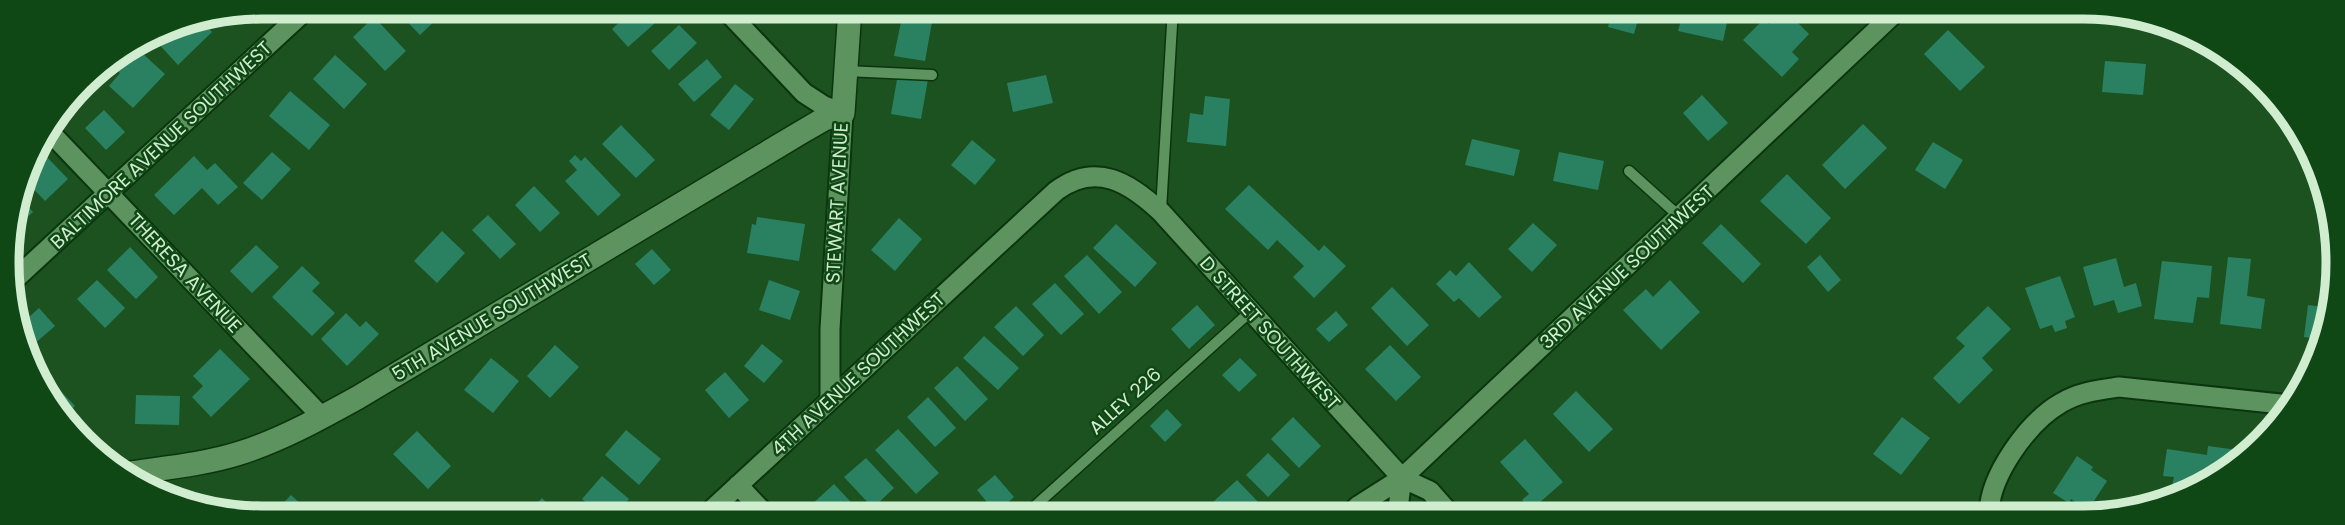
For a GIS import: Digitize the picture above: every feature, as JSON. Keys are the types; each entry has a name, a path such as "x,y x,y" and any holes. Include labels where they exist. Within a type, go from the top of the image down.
{"street":[{"name":"3RD AVENUE SOUTHWEST","path":"1358,506 1402,478 1888,19"},
{"name":"BALTIMORE AVENUE SOUTHWEST","path":"20,275 295,20"},
{"path":"735,20 804,93 824,106 843,113"},
{"name":"STEWART AVENUE","path":"830,399 830,329 849,20"},
{"name":"5TH AVENUE SOUTHWEST","path":"139,472 190,465 239,454 283,437 321,418 800,133 824,119 843,113"},
{"name":"THERESA AVENUE","path":"54,137 321,418"},
{"name":"D STREET SOUTHWEST","path":"1076,179 1087,177 1117,180 1141,193 1402,478 1430,491 1443,506"},
{"name":"4TH AVENUE SOUTHWEST","path":"716,506 1048,198 1066,183 1076,179"},
{"path":"1991,506 1997,480 2034,424 2061,403 2092,390 2119,387 2280,404"},
{"path":"1398,506 1402,478"},
{"path":"738,485 758,506"}],"lane":[{"path":"1161,212 1171,19"},
{"path":"845,71 932,75"},
{"path":"1629,171 1679,217"},
{"name":"ALLEY 226","path":"1035,506 1250,312"}],"building":[{"path":"1610,19 1638,19 1634,34 1608,27"},
{"path":"1681,19 1728,19 1723,41 1678,31"},
{"path":"1764,19 1769,24 1774,19 1794,19 1809,34 1792,52 1799,59 1782,77 1743,40"},
{"path":"371,20 377,20 406,51 385,71 353,37"},
{"path":"405,20 436,20 420,35"},
{"path":"622,20 659,20 628,47 612,29"},
{"path":"901,20 932,22 925,61 894,56"},
{"path":"679,25 697,43 669,70 651,51"},
{"path":"207,26 212,32 178,65 158,43"},
{"path":"1948,30 1985,67 1960,91 1924,54"},
{"path":"142,53 165,74 133,108 109,86 120,73 116,69 129,59 133,62"},
{"path":"335,55 367,84 344,109 313,79"},
{"path":"707,59 722,77 694,102 678,84"},
{"path":"2105,61 2146,64 2143,95 2102,92"},
{"path":"898,74 928,79 921,119 891,114"},
{"path":"1046,75 1053,103 1013,112 1007,83"},
{"path":"735,84 754,99 729,130 710,115"},
{"path":"290,91 330,125 309,150 269,116"},
{"path":"1702,95 1728,123 1708,141 1683,113"},
{"path":"1205,96 1230,99 1226,146 1187,142 1190,113 1203,115"},
{"path":"104,110 125,132 106,150 85,128"},
{"path":"1863,124 1887,148 1845,189 1822,165"},
{"path":"621,125 655,160 636,178 602,144"},
{"path":"1472,139 1520,150 1514,176 1465,165"},
{"path":"972,140 996,160 975,185 951,165"},
{"path":"1933,142 1963,160 1945,189 1915,170"},
{"path":"272,152 291,169 262,200 243,183"},
{"path":"1559,152 1604,161 1598,190 1553,181"},
{"path":"45,155 68,179 45,201 31,187"},
{"path":"575,155 581,161 585,157 621,195 598,216 565,181 577,170 569,161"},
{"path":"194,156 207,170 215,163 238,187 218,205 202,188 174,215 154,195"},
{"path":"1787,174 1831,218 1806,244 1760,201"},
{"path":"1249,185 1319,251 1324,245 1346,266 1314,298 1293,277 1304,266 1277,240 1268,250 1225,209"},
{"path":"534,186 560,213 540,232 515,205"},
{"path":"27,205 33,212 23,221"},
{"path":"488,215 516,244 500,259 472,230"},
{"path":"757,217 805,224 799,261 747,253 752,224 756,225"},
{"path":"899,218 922,239 895,271 871,250"},
{"path":"1533,223 1557,245 1532,272 1508,249"},
{"path":"1116,224 1157,263 1135,287 1093,248"},
{"path":"1721,224 1761,264 1743,283 1702,243"},
{"path":"442,231 465,253 437,283 414,261"},
{"path":"256,245 279,267 252,293 230,271"},
{"path":"130,247 158,277 136,299 107,270"},
{"path":"652,249 671,270 654,285 635,264"},
{"path":"1087,255 1122,292 1099,314 1064,276"},
{"path":"1820,255 1841,280 1828,292 1807,267"},
{"path":"2228,257 2251,259 2247,296 2265,299 2261,329 2220,324"},
{"path":"2116,258 2124,287 2136,283 2142,306 2118,313 2114,300 2094,306 2083,267"},
{"path":"2162,261 2212,266 2209,298 2197,297 2193,323 2154,319"},
{"path":"1469,262 1502,297 1479,318 1459,298 1454,302 1436,284 1450,270 1456,276"},
{"path":"302,266 320,283 312,291 335,313 312,336 272,297"},
{"path":"2060,276 2075,317 2065,321 2067,328 2055,332 2052,325 2040,329 2025,288"},
{"path":"97,280 125,308 105,328 77,299"},
{"path":"769,280 800,291 790,320 759,310"},
{"path":"1670,280 1700,312 1661,350 1623,310 1646,289 1653,297"},
{"path":"1055,283 1084,314 1061,335 1032,304"},
{"path":"1392,287 1429,325 1407,346 1371,308"},
{"path":"1197,305 1215,325 1189,349 1171,329"},
{"path":"2308,305 2321,307 2314,338 2304,337"},
{"path":"1016,306 1044,335 1023,356 994,327"},
{"path":"1988,306 2011,329 1982,358 1993,370 1959,404 1933,378 1965,346 1956,338"},
{"path":"39,308 55,326 33,345 26,319"},
{"path":"1336,311 1348,325 1329,342 1316,329"},
{"path":"346,313 360,327 366,321 379,334 347,366 321,339"},
{"path":"984,336 1019,368 998,390 963,358"},
{"path":"762,344 783,361 764,383 744,366"},
{"path":"555,345 579,367 550,398 527,376"},
{"path":"1390,345 1421,377 1396,401 1365,369"},
{"path":"220,349 250,379 211,417 192,397 203,386 193,376"},
{"path":"491,358 519,381 493,413 464,390"},
{"path":"1240,358 1257,375 1239,392 1222,375"},
{"path":"957,366 988,399 965,421 934,388"},
{"path":"725,372 749,400 729,418 705,390"},
{"path":"54,386 75,406 70,411"},
{"path":"1576,391 1613,429 1589,452 1553,414"},
{"path":"136,395 180,396 179,425 135,424"},
{"path":"928,397 956,428 935,447 907,417"},
{"path":"1167,409 1182,425 1165,442 1150,426"},
{"path":"1293,417 1321,446 1299,468 1271,439"},
{"path":"1902,417 1930,438 1901,475 1873,454"},
{"path":"898,429 939,473 916,494 875,450"},
{"path":"626,430 661,459 639,485 605,455"},
{"path":"417,431 451,466 428,489 393,454"},
{"path":"1525,439 1563,482 1536,506 1527,506 1522,500 1529,494 1500,462"},
{"path":"2208,446 2237,450 2218,465 2177,487 2172,486 2174,477 2163,476 2167,449 2207,455"},
{"path":"1268,453 1290,475 1268,497 1246,475"},
{"path":"2077,456 2107,481 2091,505 2082,506 2071,499 2069,503 2053,493"},
{"path":"866,458 894,488 875,506 871,506 844,477"},
{"path":"995,475 1014,497 1004,506 990,506 977,490"},
{"path":"602,476 629,499 623,506 590,506 582,499"},
{"path":"1237,480 1260,504 1217,506 1213,502"},
{"path":"834,484 854,506 810,506"},
{"path":"291,495 303,506 281,506"},
{"path":"542,498 550,506 534,506"}]}
